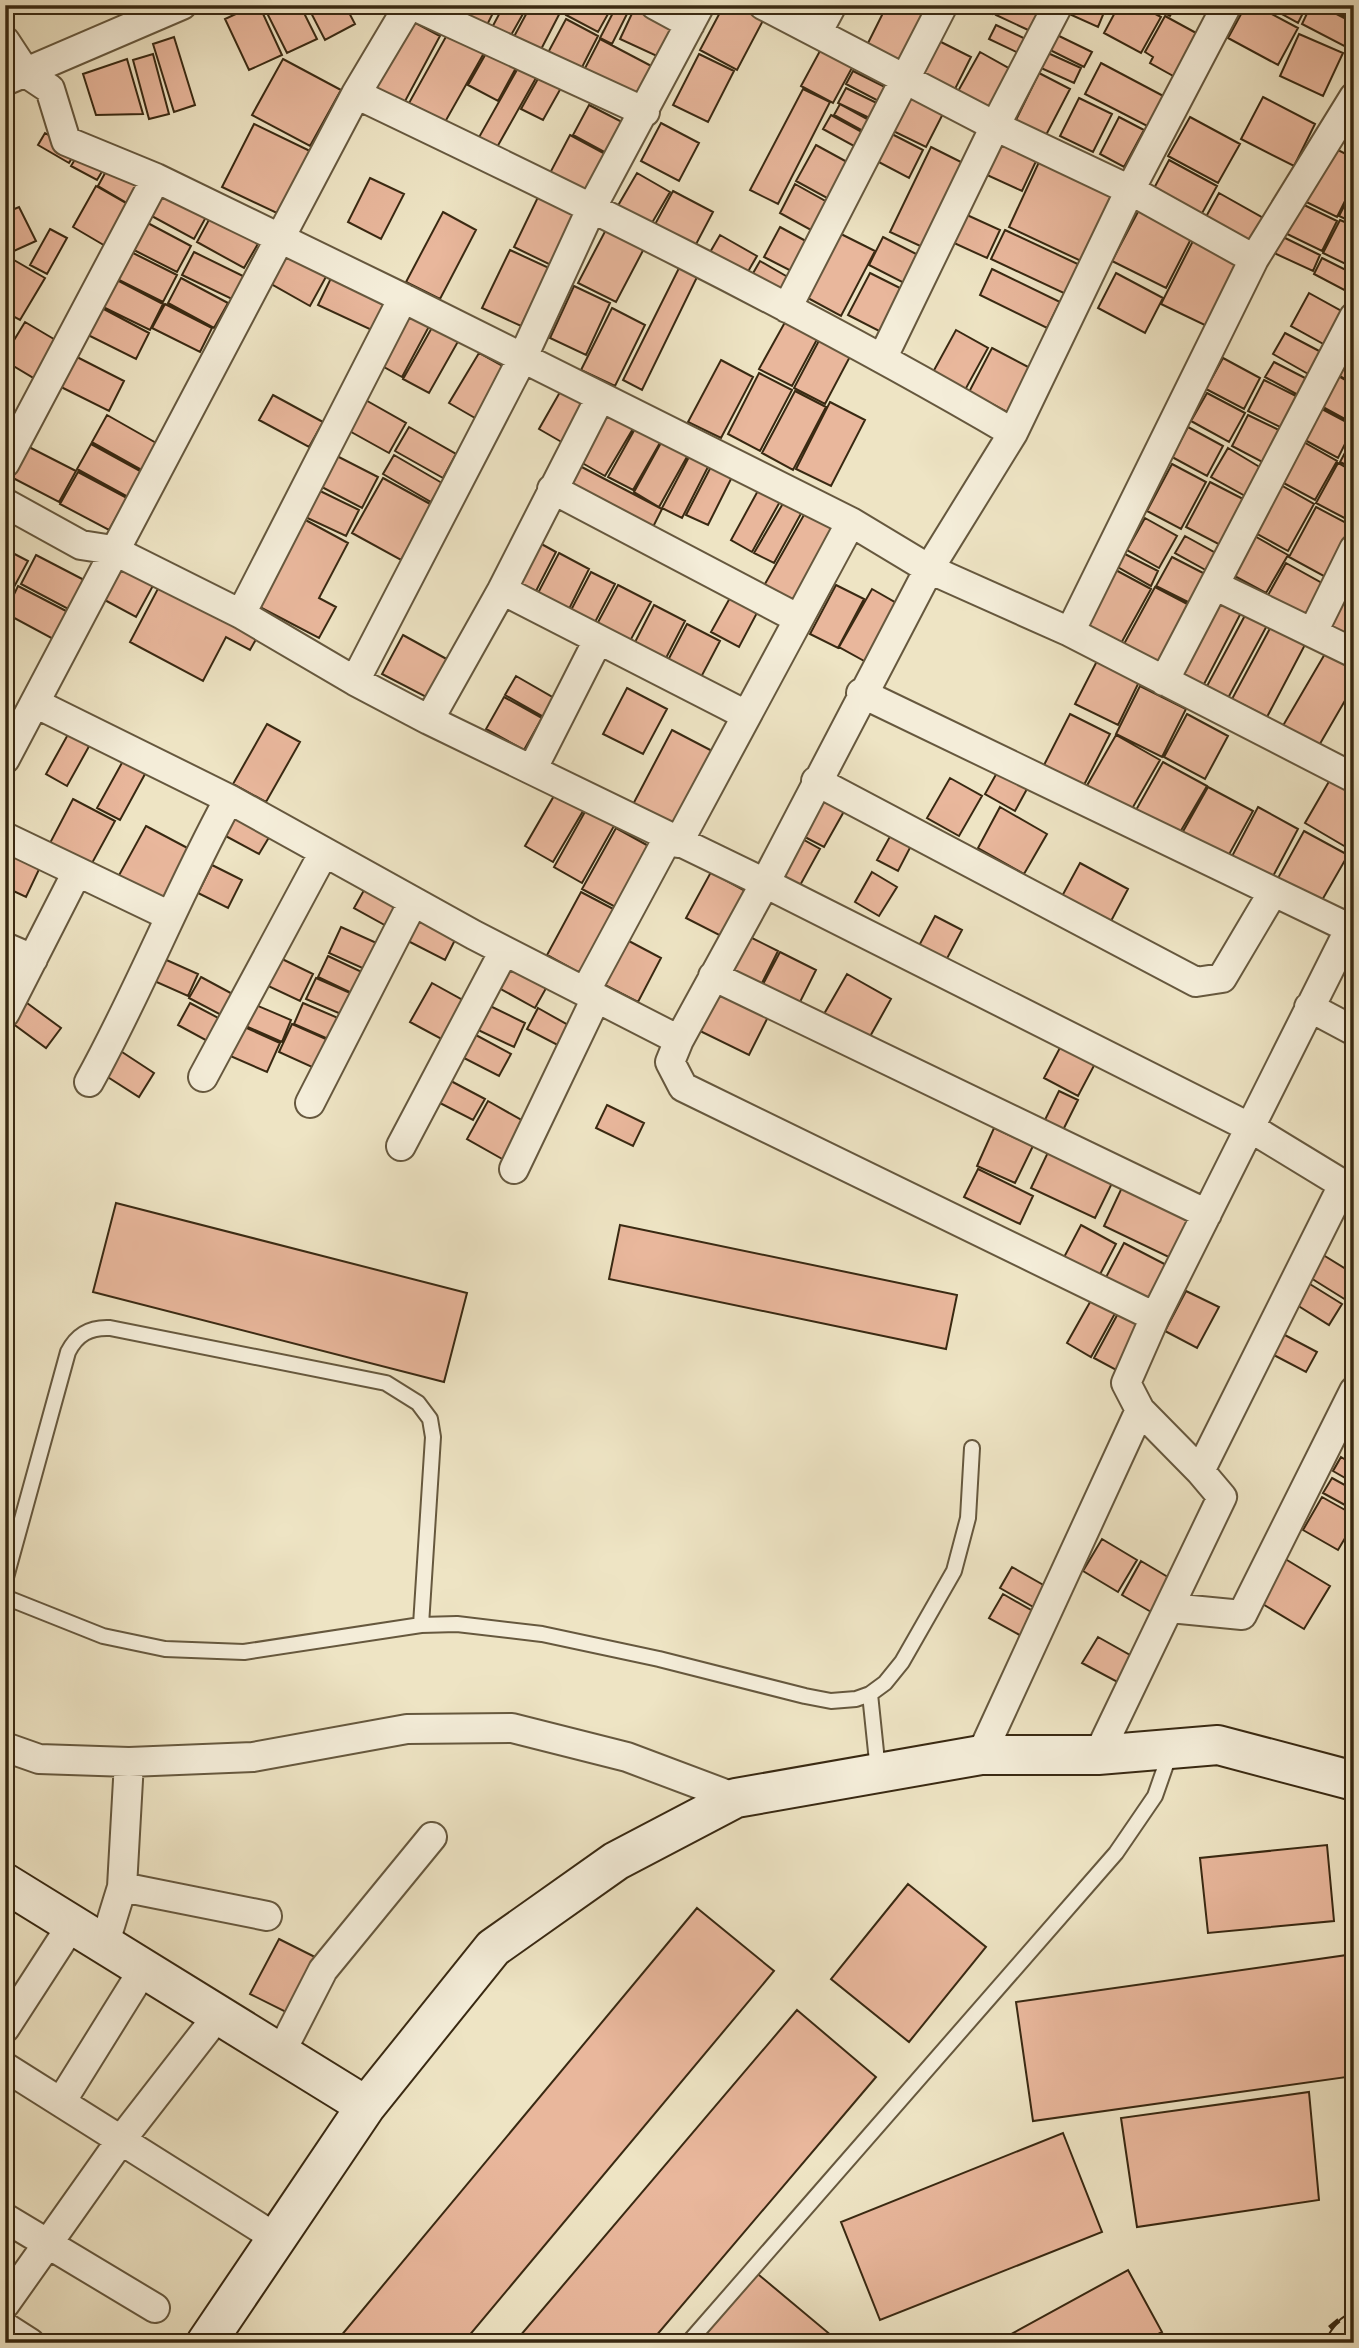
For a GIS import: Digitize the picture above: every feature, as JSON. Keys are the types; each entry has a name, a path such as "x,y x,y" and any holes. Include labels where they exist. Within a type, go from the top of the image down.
{"main road":[{"path":"1347,2343 1354,2334"}],"street":[{"path":"16,77 182,5"},
{"path":"5,759 356,94 411,5 645,112"},
{"path":"355,681 522,359 592,207 695,15 655,5"},
{"path":"763,5 905,77 995,127 1129,190 1254,259"},
{"path":"817,33 832,5"},
{"path":"787,308 943,5"},
{"path":"883,357 995,127 1058,5"},
{"path":"1155,1317 683,1087 670,1062 679,1040 765,883 861,693 929,569 1013,433 1129,190 1227,5"},
{"path":"5,41 16,77"},
{"path":"16,77 50,89 66,141 156,178 280,237 851,522 929,569 1070,632 1354,778"},
{"path":"356,94 592,207 883,357 1013,433"},
{"path":"1070,632 1254,259 1354,97"},
{"path":"5,463 156,178"},
{"path":"241,614 403,298"},
{"path":"1164,681 1354,317"},
{"path":"429,720 502,590 600,398"},
{"path":"552,489 797,618"},
{"path":"5,503 81,545 113,550 241,614 355,681 429,720 533,768 673,840 765,883 1250,1127 1348,1188 1200,1471"},
{"path":"514,1169 591,995 673,840 746,715 851,522"},
{"path":"1312,632 1354,549"},
{"path":"1214,585 1354,653"},
{"path":"502,590 746,715"},
{"path":"533,768 598,640"},
{"path":"861,693 1273,892 1352,924 1155,1317 1126,1383 1140,1410 1222,1497 1098,1755"},
{"path":"35,703 229,799 504,951 679,1040"},
{"path":"817,781 1196,982 1222,978 1273,892"},
{"path":"89,1082 131,1005 192,866 229,799"},
{"path":"5,836 170,916"},
{"path":"203,1077 324,852"},
{"path":"5,1013 77,872"},
{"path":"310,1103 413,902"},
{"path":"5,947 33,959"},
{"path":"401,1146 504,951"},
{"path":"713,976 1208,1214"},
{"path":"1310,1007 1354,1031"},
{"path":"1170,1608 1242,1615 1354,1391"},
{"path":"981,1755 1140,1410"},
{"path":"5,1747 39,1759 129,1762 253,1757 407,1729 512,1728 627,1757 736,1798"},
{"path":"206,2343 366,2106 493,1948 616,1861 736,1798 981,1755 1098,1755 1218,1745 1354,1782"},
{"path":"5,2028 89,1933 122,1886 129,1762"},
{"path":"281,2052 323,1970 432,1837"},
{"path":"5,1883 145,1967 366,2106"},
{"path":"122,1886 267,1916"},
{"path":"61,2102 145,1967"},
{"path":"5,2304 121,2140 219,2014"},
{"path":"5,2067 276,2238"},
{"path":"5,2218 155,2308"},
{"path":"5,2327 30,2343"}],"lane":[{"path":"5,1581 68,1352 74,1340 85,1332 97,1327 110,1328 386,1383 418,1403 429,1419 434,1457 421,1625"},
{"path":"5,1597 103,1636 136,1644 200,1651 280,1648 421,1625 457,1624 542,1634 831,1701 870,1694 902,1662 954,1571 968,1518 972,1448"},
{"path":"870,1694 878,1773"},
{"path":"688,2343 1115,1853 1155,1796 1171,1749"}],"building":[{"path":"259,5 282,55 249,70 225,19"},
{"path":"274,5 300,5 317,39 287,53 265,9"},
{"path":"307,5 345,5 355,24 325,40"},
{"path":"461,5 497,5 484,31 455,16"},
{"path":"504,5 528,5 506,44 488,35"},
{"path":"531,5 564,5 536,59 510,44"},
{"path":"571,5 613,5 598,32 566,15"},
{"path":"617,5 630,8 612,44 600,38"},
{"path":"636,5 676,21 659,57 620,39"},
{"path":"724,5 762,5 769,9 737,70 700,50"},
{"path":"783,5 822,5 814,22"},
{"path":"887,5 904,5 926,17 902,63 867,45"},
{"path":"974,5 996,5 992,14"},
{"path":"1001,5 1048,5 1039,35 996,15"},
{"path":"1071,5 1094,5 1105,10 1098,27 1067,13"},
{"path":"1119,5 1139,5 1161,17 1141,53 1104,33"},
{"path":"1150,5 1176,5 1170,16"},
{"path":"1246,5 1255,5 1298,28 1278,65 1228,38"},
{"path":"1265,5 1307,5 1298,23"},
{"path":"1311,5 1319,5 1354,23 1354,42 1350,49 1302,24"},
{"path":"1324,5 1354,5 1354,21"},
{"path":"1165,16 1198,34 1175,77 1150,63 1153,57 1145,52"},
{"path":"566,19 598,36 576,79 543,62"},
{"path":"410,20 440,36 403,105 373,89"},
{"path":"996,25 1034,43 1027,57 989,39"},
{"path":"448,33 484,53 445,122 409,103"},
{"path":"1299,34 1343,53 1323,96 1280,76"},
{"path":"1057,35 1092,52 1084,67 1050,50"},
{"path":"174,37 195,105 174,112 153,44"},
{"path":"600,39 657,69 637,106 581,76"},
{"path":"935,39 971,57 955,89 919,72"},
{"path":"821,49 853,66 833,103 801,86"},
{"path":"488,50 517,66 498,101 468,85"},
{"path":"980,52 1012,70 989,111 957,93"},
{"path":"1048,53 1081,68 1074,83 1041,68"},
{"path":"153,54 169,114 149,119 133,60"},
{"path":"699,54 734,71 708,122 673,105"},
{"path":"127,59 143,114 96,115 83,74"},
{"path":"283,59 341,90 310,146 252,115"},
{"path":"1101,63 1169,99 1153,129 1085,94"},
{"path":"518,68 536,78 496,149 478,139"},
{"path":"853,71 895,92 888,106 846,84"},
{"path":"1039,73 1070,89 1045,137 1015,122"},
{"path":"539,77 561,88 543,120 521,109"},
{"path":"911,84 949,102 926,147 889,129"},
{"path":"846,88 887,108 880,123 838,103"},
{"path":"803,89 830,102 778,204 750,190"},
{"path":"1263,97 1315,124 1294,166 1241,139"},
{"path":"1079,98 1112,114 1093,152 1060,136"},
{"path":"840,104 878,125 872,136 834,115"},
{"path":"589,105 624,123 608,154 573,135"},
{"path":"831,115 871,137 863,151 823,129"},
{"path":"1119,117 1144,130 1124,167 1100,154"},
{"path":"1190,117 1240,144 1218,183 1168,156"},
{"path":"661,123 699,143 679,181 641,161"},
{"path":"254,124 310,151 279,214 222,187"},
{"path":"888,132 923,150 909,178 873,159"},
{"path":"45,133 76,151 69,163 38,145"},
{"path":"570,135 609,156 588,194 550,173"},
{"path":"1003,141 1038,157 1022,191 987,175"},
{"path":"1326,144 1354,158 1354,183 1337,217 1298,198"},
{"path":"816,145 858,168 838,204 796,181"},
{"path":"931,147 971,167 931,251 890,232"},
{"path":"80,151 106,165 97,180 71,166"},
{"path":"1169,160 1217,186 1200,217 1152,192"},
{"path":"1039,162 1112,196 1081,261 1009,227"},
{"path":"110,164 145,184 132,206 98,186"},
{"path":"637,173 670,192 649,228 616,209"},
{"path":"370,178 404,194 381,239 348,222"},
{"path":"165,183 211,208 194,239 148,214"},
{"path":"795,184 836,207 820,235 780,213"},
{"path":"96,186 131,206 107,247 73,227"},
{"path":"1354,187 1354,223 1339,216"},
{"path":"673,191 713,212 693,250 653,228"},
{"path":"1219,193 1265,219 1249,249 1202,224"},
{"path":"539,195 578,214 553,266 514,247"},
{"path":"1298,202 1337,221 1322,251 1283,232"},
{"path":"19,207 36,241 5,255 5,213"},
{"path":"1140,208 1193,235 1166,288 1112,261"},
{"path":"443,212 476,230 440,299 406,282"},
{"path":"967,215 1000,230 987,258 954,243"},
{"path":"211,216 259,242 244,268 197,242"},
{"path":"1340,220 1354,226 1354,268 1323,253"},
{"path":"144,221 191,246 177,272 130,248"},
{"path":"610,222 648,241 616,302 578,283"},
{"path":"780,227 815,246 799,275 764,257"},
{"path":"50,229 67,238 47,274 30,265"},
{"path":"1005,230 1082,266 1068,295 991,259"},
{"path":"839,233 875,251 841,316 806,297"},
{"path":"720,235 757,256 746,275 709,254"},
{"path":"1196,235 1248,261 1213,329 1161,304"},
{"path":"1281,236 1320,255 1313,271 1274,253"},
{"path":"883,237 920,256 906,284 869,265"},
{"path":"510,250 549,268 521,326 482,308"},
{"path":"129,251 177,275 163,302 115,278"},
{"path":"194,252 245,277 234,300 182,275"},
{"path":"282,252 327,275 310,306 266,281"},
{"path":"7,256 45,278 20,320 5,312"},
{"path":"1322,258 1354,274 1350,293 1314,274"},
{"path":"760,261 793,280 784,294 752,275"},
{"path":"682,262 700,271 642,390 623,380"},
{"path":"992,269 1060,302 1047,328 980,295"},
{"path":"870,273 906,291 883,333 848,315"},
{"path":"1116,273 1163,298 1145,333 1098,308"},
{"path":"333,274 391,302 376,332 318,305"},
{"path":"181,278 228,303 214,328 168,303"},
{"path":"115,279 163,304 150,330 101,306"},
{"path":"574,286 610,303 586,355 550,338"},
{"path":"1309,293 1345,313 1327,346 1291,326"},
{"path":"165,304 212,328 200,352 152,328"},
{"path":"406,305 433,319 402,377 375,362"},
{"path":"100,307 149,333 136,359 86,334"},
{"path":"612,308 645,325 615,386 581,370"},
{"path":"789,315 821,332 792,386 759,369"},
{"path":"25,322 64,345 42,383 5,361 5,355"},
{"path":"434,324 460,338 429,393 403,379"},
{"path":"956,330 988,348 965,390 933,372"},
{"path":"823,333 854,349 825,404 794,388"},
{"path":"1285,333 1323,353 1310,375 1273,354"},
{"path":"1354,336 1354,384 1333,372"},
{"path":"992,348 1032,369 1009,413 969,392"},
{"path":"479,353 506,368 475,418 449,403"},
{"path":"75,356 124,381 109,411 59,386"},
{"path":"1223,358 1260,378 1244,409 1206,389"},
{"path":"721,360 753,377 721,438 688,422"},
{"path":"1274,362 1309,380 1300,396 1265,377"},
{"path":"759,373 792,390 760,451 728,434"},
{"path":"1338,376 1354,385 1354,424 1321,406"},
{"path":"1264,380 1300,398 1284,429 1248,411"},
{"path":"564,385 590,399 565,444 539,429"},
{"path":"795,391 826,407 793,470 762,453"},
{"path":"1207,393 1245,413 1229,442 1191,421"},
{"path":"273,395 323,422 309,447 259,420"},
{"path":"362,398 406,423 389,453 344,428"},
{"path":"830,402 865,420 831,486 796,469"},
{"path":"1320,408 1354,426 1338,458 1303,439"},
{"path":"606,411 634,427 605,476 577,460"},
{"path":"107,415 158,444 142,470 92,442"},
{"path":"1248,415 1283,432 1266,464 1232,446"},
{"path":"409,427 456,454 443,478 395,451"},
{"path":"636,427 661,441 633,490 608,477"},
{"path":"1188,427 1223,446 1207,476 1172,457"},
{"path":"1354,436 1354,469 1340,462"},
{"path":"1300,440 1337,461 1315,500 1278,480"},
{"path":"662,441 688,455 659,507 634,492"},
{"path":"91,444 142,472 128,497 77,469"},
{"path":"27,446 76,471 59,502 11,477"},
{"path":"1228,448 1263,469 1247,497 1211,477"},
{"path":"331,453 378,477 362,508 316,484"},
{"path":"394,455 442,483 431,502 383,474"},
{"path":"690,455 709,465 682,518 662,508"},
{"path":"715,459 736,469 708,525 686,515"},
{"path":"1338,463 1354,472 1354,523 1316,503"},
{"path":"576,464 662,509 649,535 562,489"},
{"path":"1172,464 1206,482 1181,529 1147,511"},
{"path":"78,472 127,498 109,530 60,504"},
{"path":"383,478 432,505 401,560 352,533"},
{"path":"1210,482 1249,502 1226,548 1186,527"},
{"path":"1279,484 1314,504 1288,551 1252,531"},
{"path":"760,487 782,498 752,552 731,540"},
{"path":"314,488 359,510 346,536 301,515"},
{"path":"785,500 803,510 774,563 754,553"},
{"path":"809,506 838,521 791,607 761,591"},
{"path":"1316,507 1354,527 1354,538 1331,580 1289,557"},
{"path":"300,517 348,543 319,598 336,607 319,638 254,604"},
{"path":"1145,518 1177,536 1159,568 1127,550"},
{"path":"1251,534 1288,555 1266,593 1229,573"},
{"path":"1185,536 1221,556 1211,573 1175,553"},
{"path":"536,541 556,552 536,591 515,581"},
{"path":"5,549 28,561 14,587 5,583"},
{"path":"559,553 589,569 569,609 538,593"},
{"path":"1123,553 1158,571 1151,586 1116,566"},
{"path":"36,555 88,582 72,611 21,584"},
{"path":"1172,557 1209,576 1194,605 1156,586"},
{"path":"120,563 155,582 136,617 101,598"},
{"path":"1286,563 1329,587 1310,621 1267,597"},
{"path":"1354,566 1354,600 1339,591"},
{"path":"1112,568 1151,589 1119,647 1080,627"},
{"path":"591,572 615,584 594,624 570,612"},
{"path":"162,581 259,634 250,650 226,637 203,681 130,642"},
{"path":"5,584 13,588 5,603"},
{"path":"618,585 651,602 629,643 596,626"},
{"path":"836,585 864,599 838,648 810,634"},
{"path":"18,586 70,613 55,640 5,613"},
{"path":"1155,587 1193,607 1162,665 1124,644"},
{"path":"872,589 898,604 866,662 839,647"},
{"path":"1335,594 1354,605 1354,642 1319,623"},
{"path":"731,596 758,611 739,647 711,632"},
{"path":"1218,596 1243,609 1202,688 1177,675"},
{"path":"654,605 685,621 664,662 633,646"},
{"path":"1249,608 1270,620 1228,698 1207,686"},
{"path":"1274,621 1308,639 1267,717 1232,699"},
{"path":"687,624 720,641 699,681 666,664"},
{"path":"403,635 452,662 432,700 382,674"},
{"path":"1326,652 1354,667 1354,685 1317,749 1281,729"},
{"path":"1098,659 1140,680 1118,725 1075,704"},
{"path":"516,676 554,698 544,717 505,695"},
{"path":"1140,686 1186,709 1162,757 1116,734"},
{"path":"627,688 667,709 643,754 603,734"},
{"path":"504,697 542,718 524,750 486,729"},
{"path":"1070,714 1110,734 1083,787 1043,767"},
{"path":"1187,714 1228,736 1205,779 1164,757"},
{"path":"267,724 300,742 266,802 233,784"},
{"path":"71,729 92,741 67,786 46,774"},
{"path":"672,730 718,754 676,834 630,810"},
{"path":"1116,735 1160,760 1129,814 1085,789"},
{"path":"123,761 145,774 120,820 97,808"},
{"path":"1003,762 1033,778 1015,811 985,794"},
{"path":"1163,762 1207,786 1179,834 1136,810"},
{"path":"950,778 982,796 959,836 927,818"},
{"path":"1331,778 1354,791 1354,845 1351,850 1305,823"},
{"path":"1208,787 1253,811 1226,860 1181,835"},
{"path":"558,789 586,806 553,862 525,846"},
{"path":"823,792 847,806 824,847 799,834"},
{"path":"73,799 115,821 91,865 50,843"},
{"path":"1000,807 1047,834 1024,874 978,848"},
{"path":"1258,807 1298,829 1270,882 1230,860"},
{"path":"237,808 274,829 259,854 222,834"},
{"path":"586,810 614,826 582,883 554,867"},
{"path":"146,826 195,852 167,903 118,877"},
{"path":"616,828 654,849 621,910 582,889"},
{"path":"893,831 913,842 898,871 877,860"},
{"path":"1304,831 1348,855 1321,902 1278,878"},
{"path":"797,836 820,849 798,889 775,876"},
{"path":"12,846 43,861 26,897 5,887 5,860"},
{"path":"1080,863 1128,889 1110,923 1061,898"},
{"path":"212,865 242,880 228,908 198,893"},
{"path":"711,872 749,893 725,938 686,918"},
{"path":"872,872 897,887 879,916 855,902"},
{"path":"368,883 404,903 390,928 354,908"},
{"path":"581,892 619,912 585,976 547,955"},
{"path":"935,916 962,930 942,968 915,953"},
{"path":"420,917 457,936 445,960 408,941"},
{"path":"341,927 381,945 369,971 329,953"},
{"path":"746,935 778,951 760,987 728,971"},
{"path":"627,940 661,958 638,1002 603,984"},
{"path":"780,952 816,970 798,1006 761,988"},
{"path":"5,956 21,963 5,999"},
{"path":"328,956 366,974 356,995 318,977"},
{"path":"278,957 313,974 300,1001 264,984"},
{"path":"162,958 198,974 188,996 152,980"},
{"path":"513,963 549,983 535,1008 499,988"},
{"path":"847,974 891,999 868,1040 824,1014"},
{"path":"201,977 240,998 229,1019 189,998"},
{"path":"316,978 357,996 348,1017 306,999"},
{"path":"432,983 468,1003 447,1042 410,1022"},
{"path":"717,992 768,1017 749,1055 698,1030"},
{"path":"27,1003 61,1028 46,1048 12,1023"},
{"path":"190,1003 224,1021 211,1043 178,1025"},
{"path":"251,1003 291,1020 282,1042 241,1024"},
{"path":"303,1003 345,1021 335,1042 294,1024"},
{"path":"488,1005 525,1023 514,1047 476,1029"},
{"path":"538,1008 577,1030 567,1050 527,1029"},
{"path":"292,1024 335,1043 323,1072 279,1052"},
{"path":"240,1025 280,1043 267,1072 228,1055"},
{"path":"474,1034 511,1054 499,1076 462,1057"},
{"path":"1063,1042 1097,1060 1078,1096 1044,1078"},
{"path":"119,1050 154,1073 139,1097 103,1074"},
{"path":"449,1080 485,1099 473,1120 438,1102"},
{"path":"1059,1091 1078,1100 1058,1140 1040,1130"},
{"path":"488,1101 525,1122 504,1160 467,1139"},
{"path":"607,1105 644,1123 633,1146 596,1128"},
{"path":"994,1128 1033,1146 1015,1183 977,1166"},
{"path":"1051,1146 1115,1177 1095,1218 1031,1188"},
{"path":"978,1169 1033,1196 1020,1224 964,1197"},
{"path":"1125,1181 1198,1216 1177,1261 1104,1226"},
{"path":"116,1203 467,1293 444,1382 93,1292"},
{"path":"620,1225 957,1295 946,1349 609,1279"},
{"path":"1081,1225 1116,1244 1097,1280 1062,1261"},
{"path":"1124,1243 1176,1270 1156,1310 1103,1283"},
{"path":"1320,1253 1354,1274 1354,1288 1346,1300 1306,1275"},
{"path":"1305,1281 1342,1304 1329,1325 1292,1302"},
{"path":"1186,1291 1219,1307 1197,1348 1165,1331"},
{"path":"1094,1295 1118,1308 1091,1357 1067,1343"},
{"path":"1121,1308 1145,1322 1118,1371 1094,1358"},
{"path":"1281,1333 1317,1352 1306,1372 1270,1353"},
{"path":"1341,1457 1354,1465 1354,1483 1333,1471"},
{"path":"1332,1478 1354,1490 1354,1510 1323,1493"},
{"path":"1322,1497 1354,1515 1354,1523 1338,1550 1303,1530"},
{"path":"1102,1539 1137,1560 1118,1592 1083,1571"},
{"path":"1282,1557 1330,1586 1304,1629 1256,1600"},
{"path":"1141,1561 1178,1583 1158,1616 1122,1595"},
{"path":"1012,1567 1054,1591 1042,1612 1000,1588"},
{"path":"1003,1594 1038,1614 1025,1638 989,1618"},
{"path":"1098,1637 1137,1659 1123,1685 1082,1663"},
{"path":"1327,1845 1334,1921 1208,1933 1200,1858"},
{"path":"908,1884 986,1947 909,2042 831,1979"},
{"path":"697,1908 774,1971 463,2343 335,2343"},
{"path":"279,1939 321,1960 292,2015 250,1994"},
{"path":"1354,1954 1354,2076 1033,2121 1016,2002"},
{"path":"797,2010 876,2077 650,2343 514,2343"},
{"path":"1309,2092 1319,2200 1137,2227 1121,2118"},
{"path":"1063,2133 1102,2232 880,2320 841,2222"},
{"path":"753,2270 832,2336 826,2343 691,2343"},
{"path":"1128,2270 1162,2332 1142,2343 995,2343"}],"railway":[{"path":"1311,2343 1354,2308"}]}
